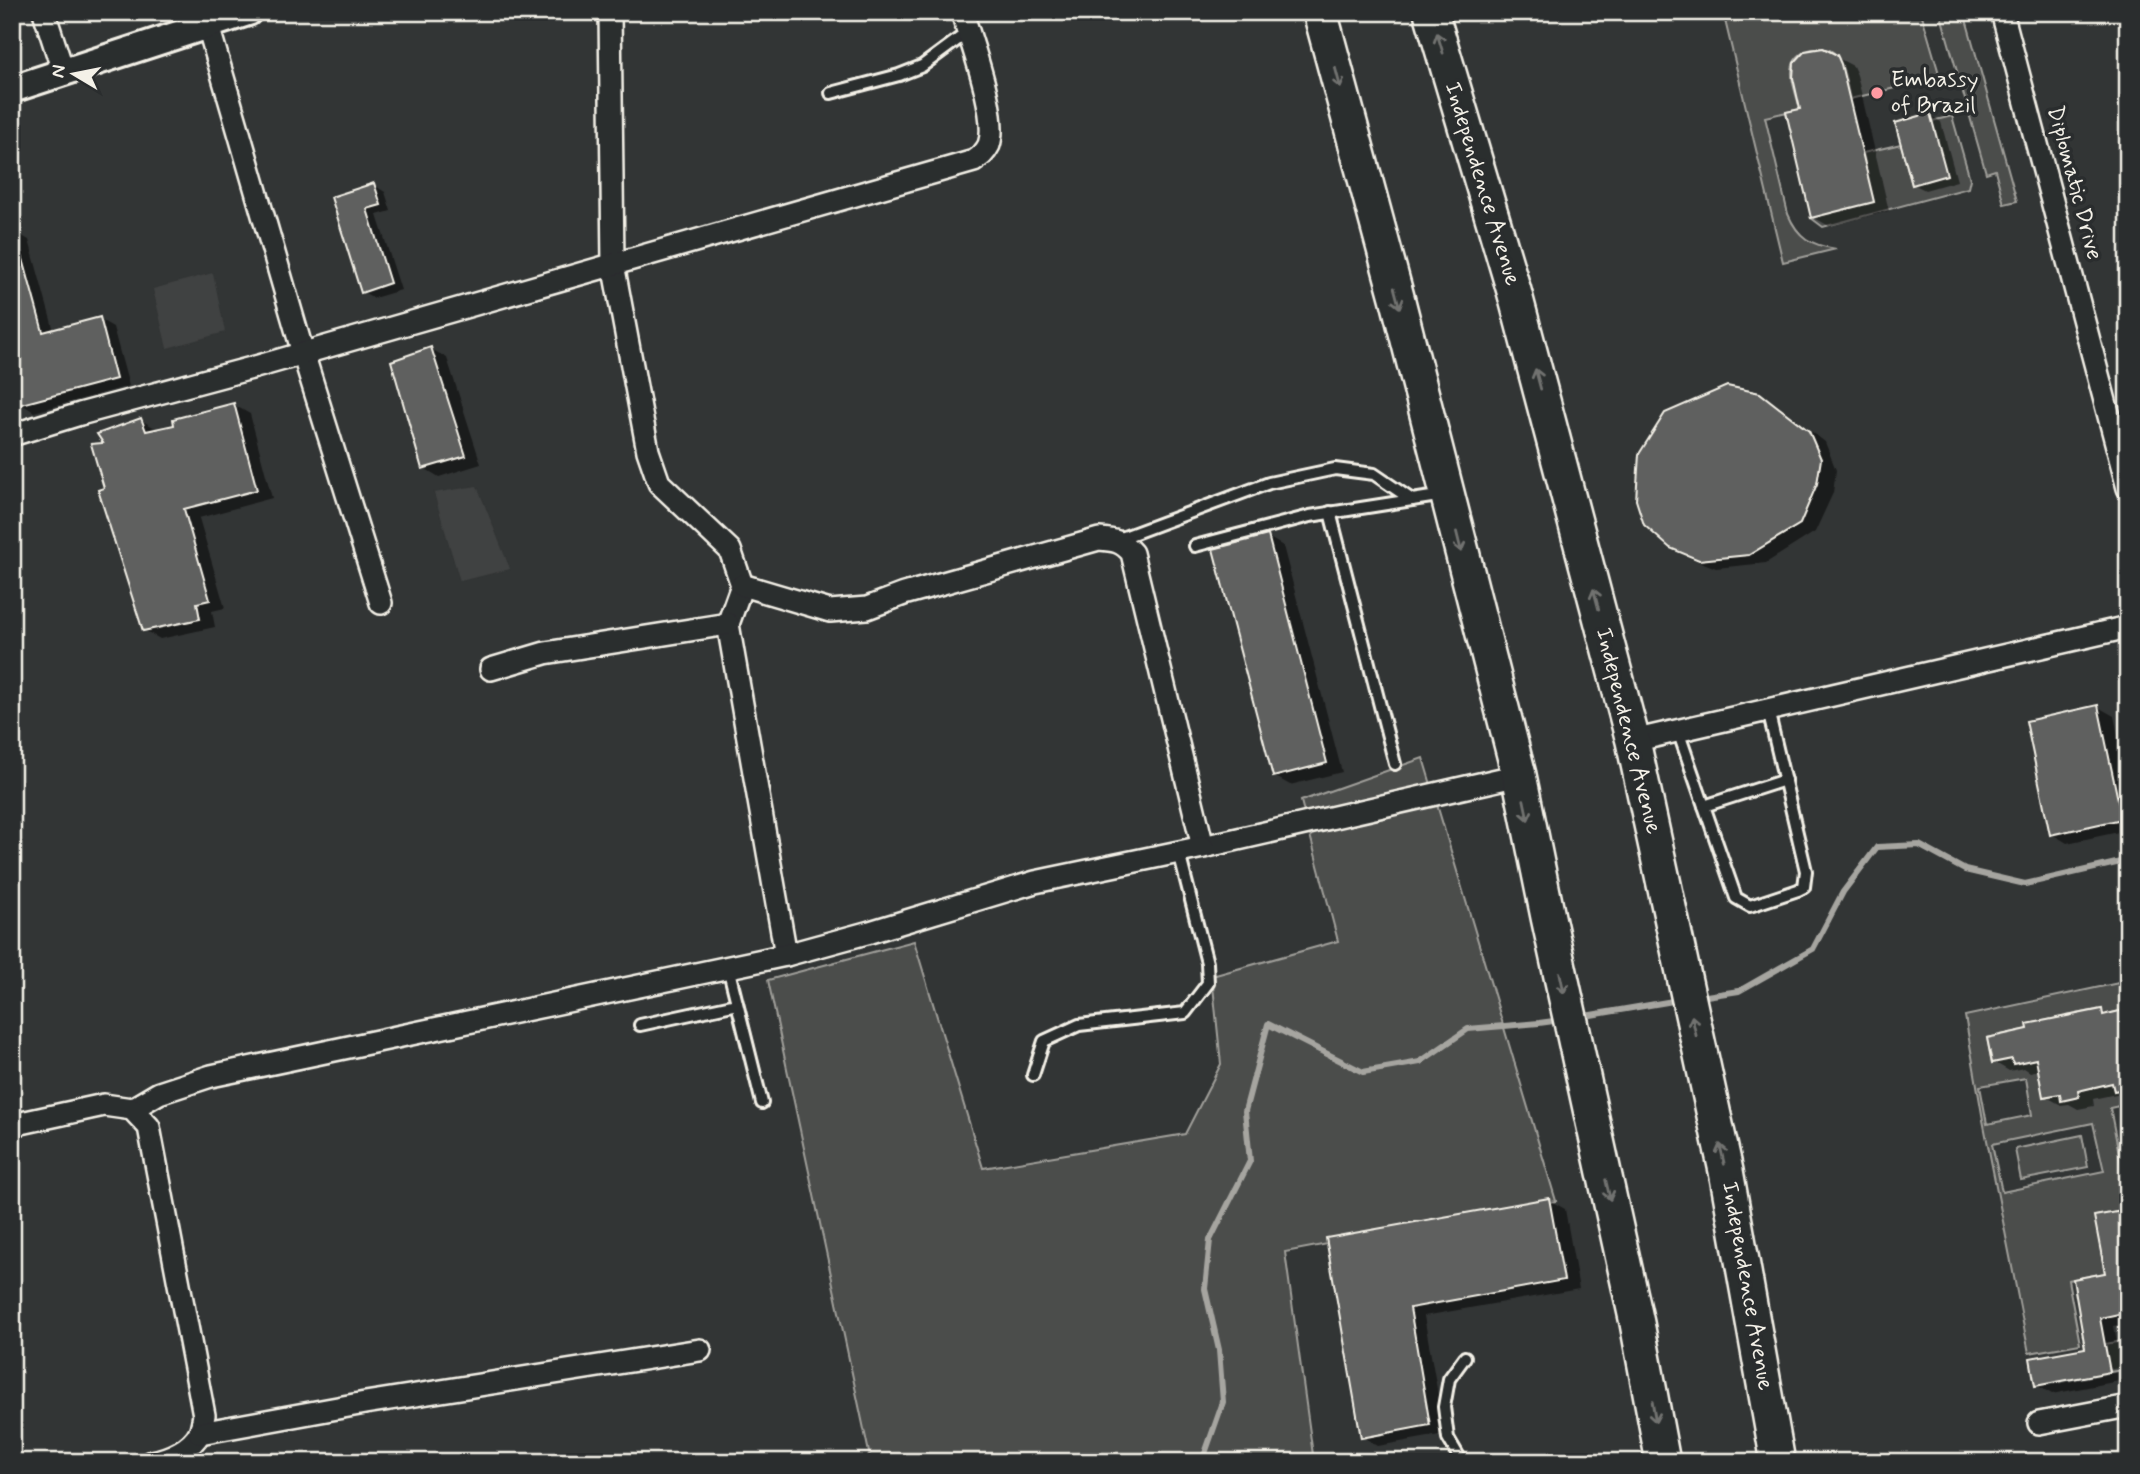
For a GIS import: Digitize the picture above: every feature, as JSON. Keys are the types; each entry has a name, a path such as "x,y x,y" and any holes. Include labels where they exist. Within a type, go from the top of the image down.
{"main road":[{"path":"1320,12 1397,297 1519,775 1637,1323 1663,1462"},
{"name":"Independence Avenue","path":"1430,12 1514,291 1633,741 1726,1171 1778,1462"}],"street":[{"path":"44,12 64,71"},
{"path":"12,89 206,18 248,12"},
{"path":"610,12 614,264 649,451 659,484 730,550 742,585 728,624 786,955"},
{"name":"Diplomatic Drive","path":"2002,12 2128,488"},
{"path":"206,18 303,353 381,603"},
{"path":"13,432 303,353 974,160 984,154 990,143 991,133 987,96 965,22"},
{"path":"742,585 830,611 867,608 904,594 1099,539 1114,540 1125,545 1132,553 1203,847"},
{"path":"491,669 545,653 728,624"},
{"path":"1633,741 2128,627"},
{"path":"12,1125 104,1105 132,1108 159,1093 211,1076 786,955 1035,882 1179,853 1519,775"},
{"path":"132,1108 149,1127 204,1415 200,1433 191,1445 161,1461"},
{"path":"200,1433 365,1403 700,1350"},
{"path":"2039,1423 2128,1406"}],"lane":[{"path":"831,93 899,75 922,65 965,22"},
{"path":"1114,540 1269,483 1335,469 1374,474 1412,500"},
{"path":"1195,546 1310,516 1447,494"},
{"path":"1330,512 1395,764"},
{"path":"1678,731 1736,898 1749,905 1804,887 1806,871 1768,710"},
{"path":"1704,806 1784,780"},
{"path":"1033,1075 1044,1041 1079,1025 1185,1013 1208,983 1208,963 1179,853"},
{"path":"728,967 762,1103"},
{"path":"639,1025 737,1004"},
{"path":"1462,1462 1448,1438 1444,1407 1449,1379 1465,1357"}],"shaded area":[{"path":"1723,12 1921,12 1940,77 1850,99 1838,57 1827,49 1813,49 1801,54 1793,65 1793,81 1800,109 1765,117 1792,222 1806,239 1836,249 1783,262"},
{"path":"1940,12 1964,12 2017,201 2004,204 1995,170 1986,173"},
{"path":"1952,116 1970,179 1968,188 1823,227 1811,218 1874,202 1863,153 1901,144 1912,185 1946,175 1932,121"},
{"path":"213,273 225,332 167,348 153,289"},
{"path":"477,486 510,569 460,581 434,493"},
{"path":"1423,758 1556,1201 1285,1252 1314,1462 871,1462 768,980 914,941 983,1168 1185,1134 1221,1064 1212,976 1338,941 1301,801"},
{"path":"2128,981 2128,1009 2103,1015 2101,1009 2028,1024 2028,1029 1987,1038 1992,1063 2012,1059 2013,1064 2100,1045 2040,1079 2044,1097 2060,1094 2062,1101 2079,1097 2078,1091 2112,1083 2114,1091 2128,1088 2128,1104 2110,1108 2124,1179 2128,1179 2128,1210 2095,1216 2105,1273 2068,1280 2080,1344 2029,1353 1965,1016","holes":["2026,1078 2032,1115 1987,1124 1980,1086","2093,1123 2104,1171 2002,1192 1992,1144"]},
{"path":"2082,1135 2088,1167 2021,1180 2015,1149"},
{"path":"2128,1340 2128,1369 2110,1372 2105,1344"}],"building":[{"path":"1823,48 1837,55 1841,64 1874,202 1811,218 1786,112 1800,109 1793,78 1794,63 1805,51"},
{"path":"1930,113 1947,175 1912,185 1895,123"},
{"path":"374,183 381,205 367,209 390,283 361,293 331,197"},
{"path":"17,237 43,332 100,317 116,379 18,405 12,382 12,238"},
{"path":"431,347 466,456 422,469 391,361"},
{"path":"1727,386 1760,393 1809,431 1821,459 1817,484 1800,524 1749,555 1699,560 1670,548 1644,525 1636,500 1639,454 1665,413"},
{"path":"234,403 257,490 184,509 210,600 197,603 200,619 143,631 98,490 104,488 91,444 103,443 97,434 141,418 146,431 174,425 173,419"},
{"path":"1268,535 1327,763 1273,777 1213,549"},
{"path":"2098,705 2122,819 2050,835 2026,721"},
{"path":"2102,1009 2103,1015 2128,1009 2128,1088 2114,1091 2112,1083 2078,1091 2079,1097 2061,1101 2060,1094 2043,1097 2036,1059 2013,1064 2012,1059 1992,1063 1987,1038 2028,1029 2027,1024"},
{"path":"1549,1198 1564,1280 1410,1308 1430,1425 1361,1438 1326,1238"},
{"path":"2128,1210 2128,1312 2100,1318 2110,1372 2035,1386 2030,1358 2085,1348 2073,1279 2105,1273 2094,1216"}],"waterway":[{"path":"1700,997 1739,991 1813,949 1843,892 1877,847 1919,845 1965,870 2025,884 2125,861 2128,857"},
{"path":"1579,1017 1679,1000"},
{"path":"1202,1462 1223,1402 1219,1350 1205,1289 1210,1240 1250,1161 1245,1111 1268,1024 1363,1072 1420,1062 1468,1029 1561,1020"}],"place":[{"name":"Embassy of Brazil","path":"1877,93"}]}
